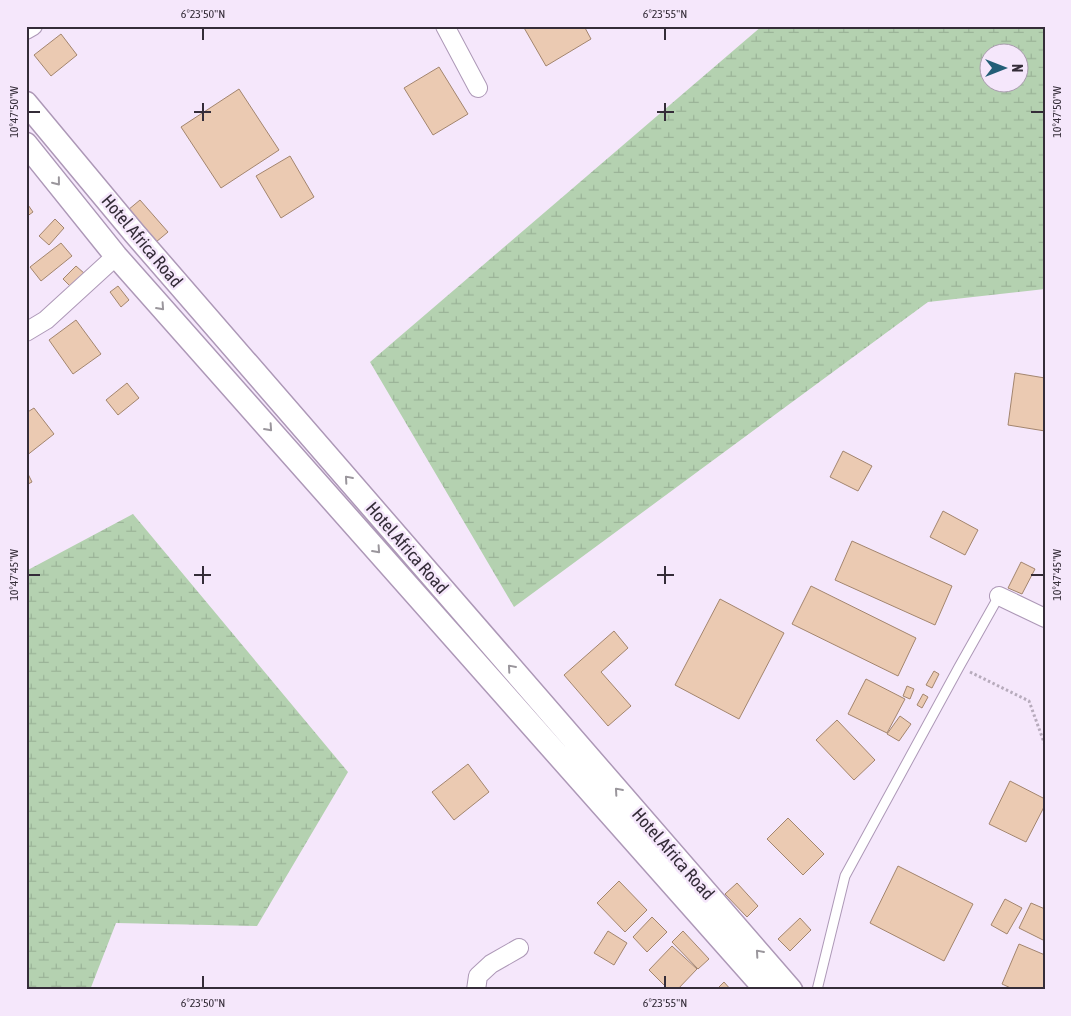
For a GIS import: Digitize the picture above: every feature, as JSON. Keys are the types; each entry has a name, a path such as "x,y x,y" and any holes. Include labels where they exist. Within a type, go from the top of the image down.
{"street":[{"path":"26,30 33,26"},
{"path":"445,26 478,88"},
{"name":"Hotel Africa Road","path":"29,110 791,990"},
{"name":"Hotel Africa Road","path":"26,144 116,256 766,990"},
{"path":"26,332 46,320 116,256"},
{"path":"1000,596 1045,618"},
{"path":"476,990 478,976 491,964 519,948"}],"lane":[{"path":"817,990 845,876 958,667 1000,596"}],"path":[{"path":"958,667 1030,701 1045,745"}],"green space":[{"path":"762,26 1045,26 1045,289 928,302 514,607 370,362"},
{"path":"133,514 348,772 257,926 116,923 90,990 26,990 26,571"}],"building":[{"path":"523,26 584,26 591,39 546,66"},
{"path":"61,34 77,55 51,76 34,55"},
{"path":"439,67 468,114 433,135 404,88"},
{"path":"239,89 279,150 221,188 181,127"},
{"path":"290,156 314,197 281,218 256,176"},
{"path":"140,200 168,232 150,247 122,215"},
{"path":"26,202 33,212 26,217"},
{"path":"55,219 64,228 49,245 39,236"},
{"path":"61,243 72,256 41,281 30,267"},
{"path":"76,266 85,274 71,287 63,279"},
{"path":"118,286 129,300 121,307 110,292"},
{"path":"76,320 101,354 73,374 49,340"},
{"path":"1015,373 1045,378 1045,431 1008,425"},
{"path":"127,383 139,398 118,415 106,400"},
{"path":"34,408 54,434 26,456 26,413"},
{"path":"843,451 872,466 858,491 830,477"},
{"path":"26,470 32,482 26,485"},
{"path":"943,511 978,530 965,555 930,537"},
{"path":"852,541 952,586 935,625 835,580"},
{"path":"1021,562 1035,569 1022,594 1008,588"},
{"path":"811,586 916,638 898,676 792,624"},
{"path":"720,599 784,633 739,719 675,685"},
{"path":"614,631 628,648 601,672 631,706 608,726 564,675"},
{"path":"934,671 939,674 932,688 926,685"},
{"path":"866,679 905,699 887,733 848,714"},
{"path":"907,686 914,689 910,699 903,696"},
{"path":"923,694 928,697 922,708 917,705"},
{"path":"900,716 911,724 899,741 887,734"},
{"path":"837,720 875,760 854,780 816,740"},
{"path":"468,764 489,792 454,820 432,792"},
{"path":"1010,781 1045,799 1045,805 1026,842 989,824"},
{"path":"788,818 824,854 803,875 767,839"},
{"path":"898,866 973,904 944,961 870,923"},
{"path":"619,881 647,910 625,932 597,903"},
{"path":"737,883 758,906 747,917 725,894"},
{"path":"1005,899 1022,908 1007,934 991,925"},
{"path":"1031,903 1045,909 1045,941 1019,928"},
{"path":"652,917 667,932 647,952 633,937"},
{"path":"800,918 811,930 790,951 778,939"},
{"path":"608,931 627,943 614,965 594,953"},
{"path":"683,931 709,959 698,969 672,942"},
{"path":"1019,944 1045,955 1045,990 1015,990 1002,984"},
{"path":"672,946 697,969 677,990 669,990 649,970"},
{"path":"724,982 731,990 716,990"}]}
